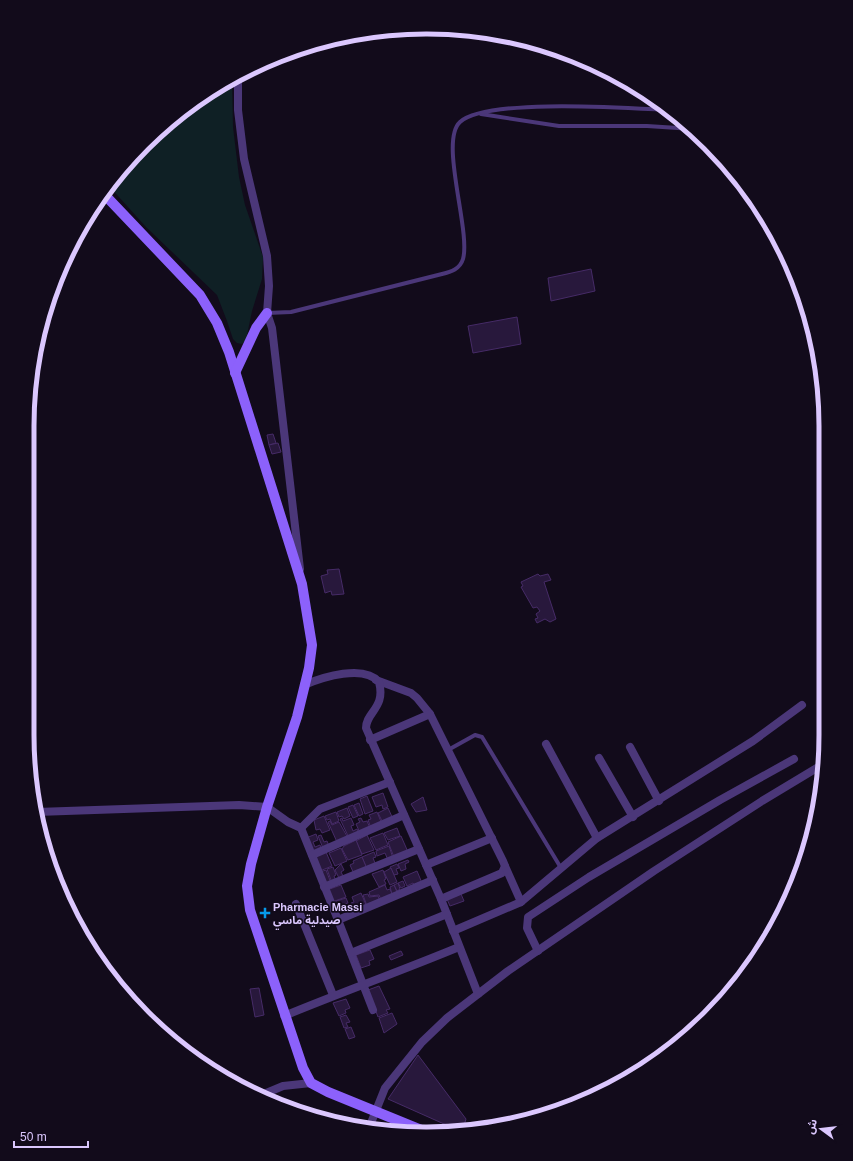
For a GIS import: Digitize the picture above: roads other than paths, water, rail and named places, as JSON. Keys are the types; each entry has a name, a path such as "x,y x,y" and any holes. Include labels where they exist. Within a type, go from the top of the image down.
{"street":[{"path":"238,82 238,110 244,159 267,256 269,286 267,313 274,343 302,584 312,645 297,717 267,807 249,871 247,896 250,910 284,1016 303,1068 311,1083"},
{"path":"108,198 200,294 217,323 235,372 302,584"},
{"path":"235,372 256,328 267,313"},
{"path":"304,685 343,674 362,674 411,693 418,698 430,714 492,838 521,902"},
{"path":"376,680 380,687 380,697 377,708 366,722 366,728 433,880 478,994"},
{"path":"453,931 521,902 597,838 659,801 753,741 802,705"},
{"path":"370,740 430,714"},
{"path":"546,744 597,838"},
{"path":"630,747 659,801"},
{"path":"599,758 633,817"},
{"path":"538,951 528,932 526,924 528,917 533,913 673,828 794,759"},
{"path":"371,1123 385,1088 422,1042 446,1018 538,951 755,805 817,768"},
{"path":"301,828 320,809 390,782"},
{"path":"42,812 239,805 267,807 288,822 301,828 373,1010"},
{"path":"312,855 404,815"},
{"path":"426,865 492,838"},
{"path":"324,887 419,849"},
{"path":"441,899 502,872 505,866"},
{"path":"338,920 433,880"},
{"path":"296,904 334,995"},
{"path":"351,953 446,914"},
{"path":"284,1016 334,995 364,986 459,947"},
{"path":"267,1093 283,1086 311,1083 328,1092 412,1126"}],"lane":[{"path":"267,313 291,312 452,272 458,267 463,260 464,244 455,182 453,137 456,127 461,121 477,114 542,106 658,110"},
{"path":"477,114 559,126 647,126 682,128"},
{"path":"448,750 475,735 482,737 562,868"}],"place":[{"name":"Pharmacie Massi صيدلية ماسي","path":"265,913"}]}
